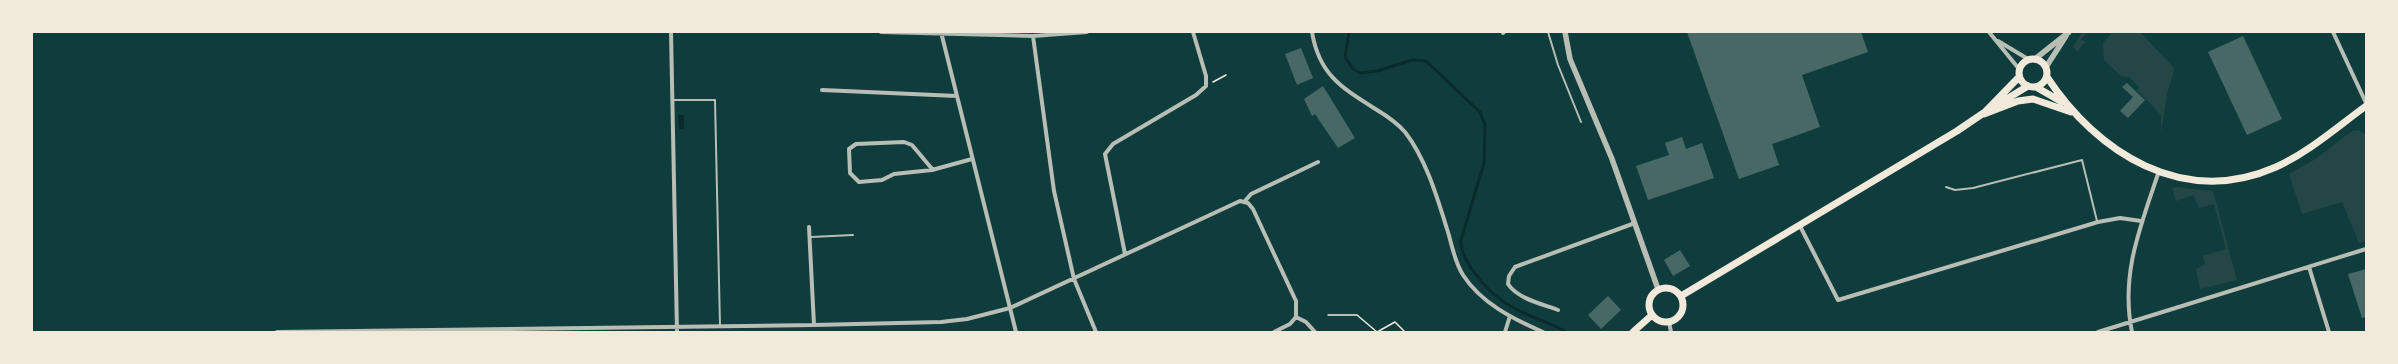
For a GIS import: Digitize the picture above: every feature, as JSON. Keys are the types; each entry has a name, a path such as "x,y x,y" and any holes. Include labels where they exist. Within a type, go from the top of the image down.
{"main road":[{"path":"2036,87 2041,85 2046,77 2046,67 2031,59 2019,69 2019,77 2028,86 2036,87 2064,102"},
{"path":"1981,114 2019,77"},
{"path":"2046,77 2072,113 2116,151 2159,171 2198,179 2218,179 2246,176 2274,168 2310,148 2366,106"},
{"path":"1681,296 1932,147 1981,114 2028,86"},
{"path":"1981,114 2025,99 2040,100 2072,113"},
{"path":"1671,288 1681,296 1683,310 1678,318 1669,322 1659,321 1652,315 1649,307 1650,299 1658,289 1671,288"},
{"path":"1633,332 1652,315"}],"street":[{"path":"671,32 677,330"},
{"path":"881,32 1033,36 1087,32"},
{"path":"1125,254 1105,159 1107,150 1113,144 1196,95 1206,86 1206,76 1193,32"},
{"path":"1312,32 1318,57 1333,79 1390,118 1404,132 1422,164 1438,200 1457,265 1462,275 1478,293 1510,316 1543,332"},
{"path":"1565,32 1570,59 1612,159 1658,289"},
{"path":"1988,32 2019,69"},
{"path":"1995,39 2031,59 2068,32"},
{"path":"2046,67 2068,32"},
{"path":"2333,32 2366,103"},
{"path":"941,34 1016,332"},
{"path":"1033,36 1054,191 1074,278 1096,332"},
{"path":"822,90 957,96"},
{"path":"933,170 909,144 856,144 851,146 848,154 850,173 859,182 882,180 894,174 933,170 972,159"},
{"path":"277,332 677,330 720,327 941,322 967,319 1010,308 1235,202 1245,201 1251,194 1318,162"},
{"path":"2132,332 2127,303 2128,272 2141,221 2159,171"},
{"path":"1245,201 1253,209 1296,301 1296,317 1290,324 1274,332"},
{"path":"1800,226 1838,300 2098,222 2120,218 2141,221"},
{"path":"1558,310 1532,301 1514,291 1508,284 1511,270 1515,267 1635,223"},
{"path":"809,226 811,237 814,325"},
{"path":"2098,332 2366,249"},
{"path":"2309,267 2329,332"},
{"path":"1506,332 1510,316"},
{"path":"1296,317 1306,322 1315,332"},
{"path":"1669,322 1671,332"}],"lane":[{"path":"1548,32 1558,65 1581,122"},
{"path":"673,100 715,100 720,327"},
{"path":"1946,187 1955,190 1972,188 2082,160 2098,222"},
{"path":"811,237 853,235"}],"path":[{"path":"1206,86 1226,75"},
{"path":"1328,315 1357,315 1377,332 1395,322 1405,332"}],"shaded area":[{"path":"2082,32 2088,32 2081,39 2086,43 2083,43 2078,52 2073,47"},
{"path":"2113,32 2140,32 2173,67 2174,71 2167,94 2161,133 2161,115 2137,90 2139,87 2129,77 2121,76 2104,60 2103,43"},
{"path":"678,115 684,115 684,129 679,129"},
{"path":"2359,130 2366,135 2366,241 2359,243 2342,202 2302,214 2289,174 2314,160 2352,131"},
{"path":"2175,187 2213,191 2237,280 2200,289 2196,269 2205,264 2203,256 2226,249 2214,204 2199,208 2194,195 2176,201 2172,189"}],"building":[{"path":"1687,32 1861,32 1868,52 1802,75 1820,127 1772,144 1779,165 1739,179"},
{"path":"2243,36 2282,119 2247,135 2208,52"},
{"path":"1301,48 1313,78 1297,85 1285,54"},
{"path":"2127,83 2145,100 2128,118 2120,111 2133,97 2122,87"},
{"path":"1323,86 1355,138 1338,148 1315,114 1312,116 1304,99"},
{"path":"1682,137 1686,149 1702,143 1714,178 1648,200 1636,166 1669,155 1665,143"},
{"path":"1680,250 1690,266 1673,276 1664,260"},
{"path":"2366,269 2366,317 2362,318 2348,274"},
{"path":"1608,296 1621,310 1601,329 1588,315"}],"waterway":[{"path":"1349,32 1345,57 1353,69 1360,73 1377,71 1412,60 1426,61 1480,112 1485,125 1484,163 1461,240 1462,251 1471,268 1497,297 1522,312 1554,325 1566,332"}]}
